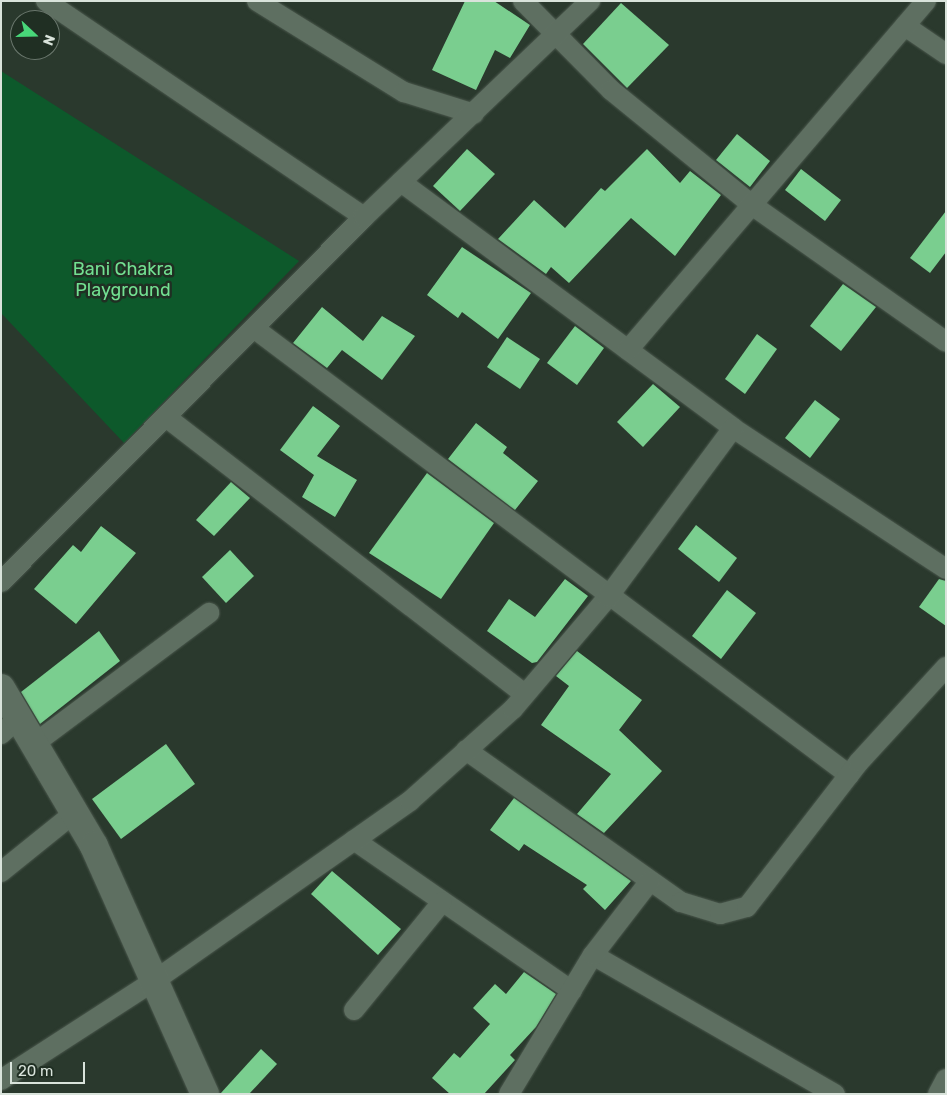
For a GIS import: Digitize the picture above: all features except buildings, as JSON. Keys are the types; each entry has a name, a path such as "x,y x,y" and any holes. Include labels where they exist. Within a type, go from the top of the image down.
{"street":[{"path":"46,1 364,217"},
{"path":"257,1 404,92 474,114"},
{"path":"523,1 555,38 611,90 752,206 946,342"},
{"path":"1,582 255,329 364,217 555,38 590,1"},
{"path":"628,350 926,1"},
{"path":"905,26 946,54"},
{"path":"402,182 733,428 946,569"},
{"path":"255,329 608,597 849,775"},
{"path":"166,417 524,694"},
{"path":"1,1080 154,982 410,801 524,694 608,597 733,428"},
{"path":"34,744 210,612"},
{"path":"466,750 681,902 720,914 747,907 849,775 946,667"},
{"path":"1,688 10,726 34,744 74,813 205,1094"},
{"path":"1,872 74,813"},
{"path":"354,840 572,991"},
{"path":"509,1094 593,954 650,881"},
{"path":"354,1010 442,902"},
{"path":"593,954 835,1094"},
{"path":"938,1094 946,1079"}],"green space":[{"name":"Bani Chakra Playground","path":"1,71 299,261 124,443 1,313"}]}
